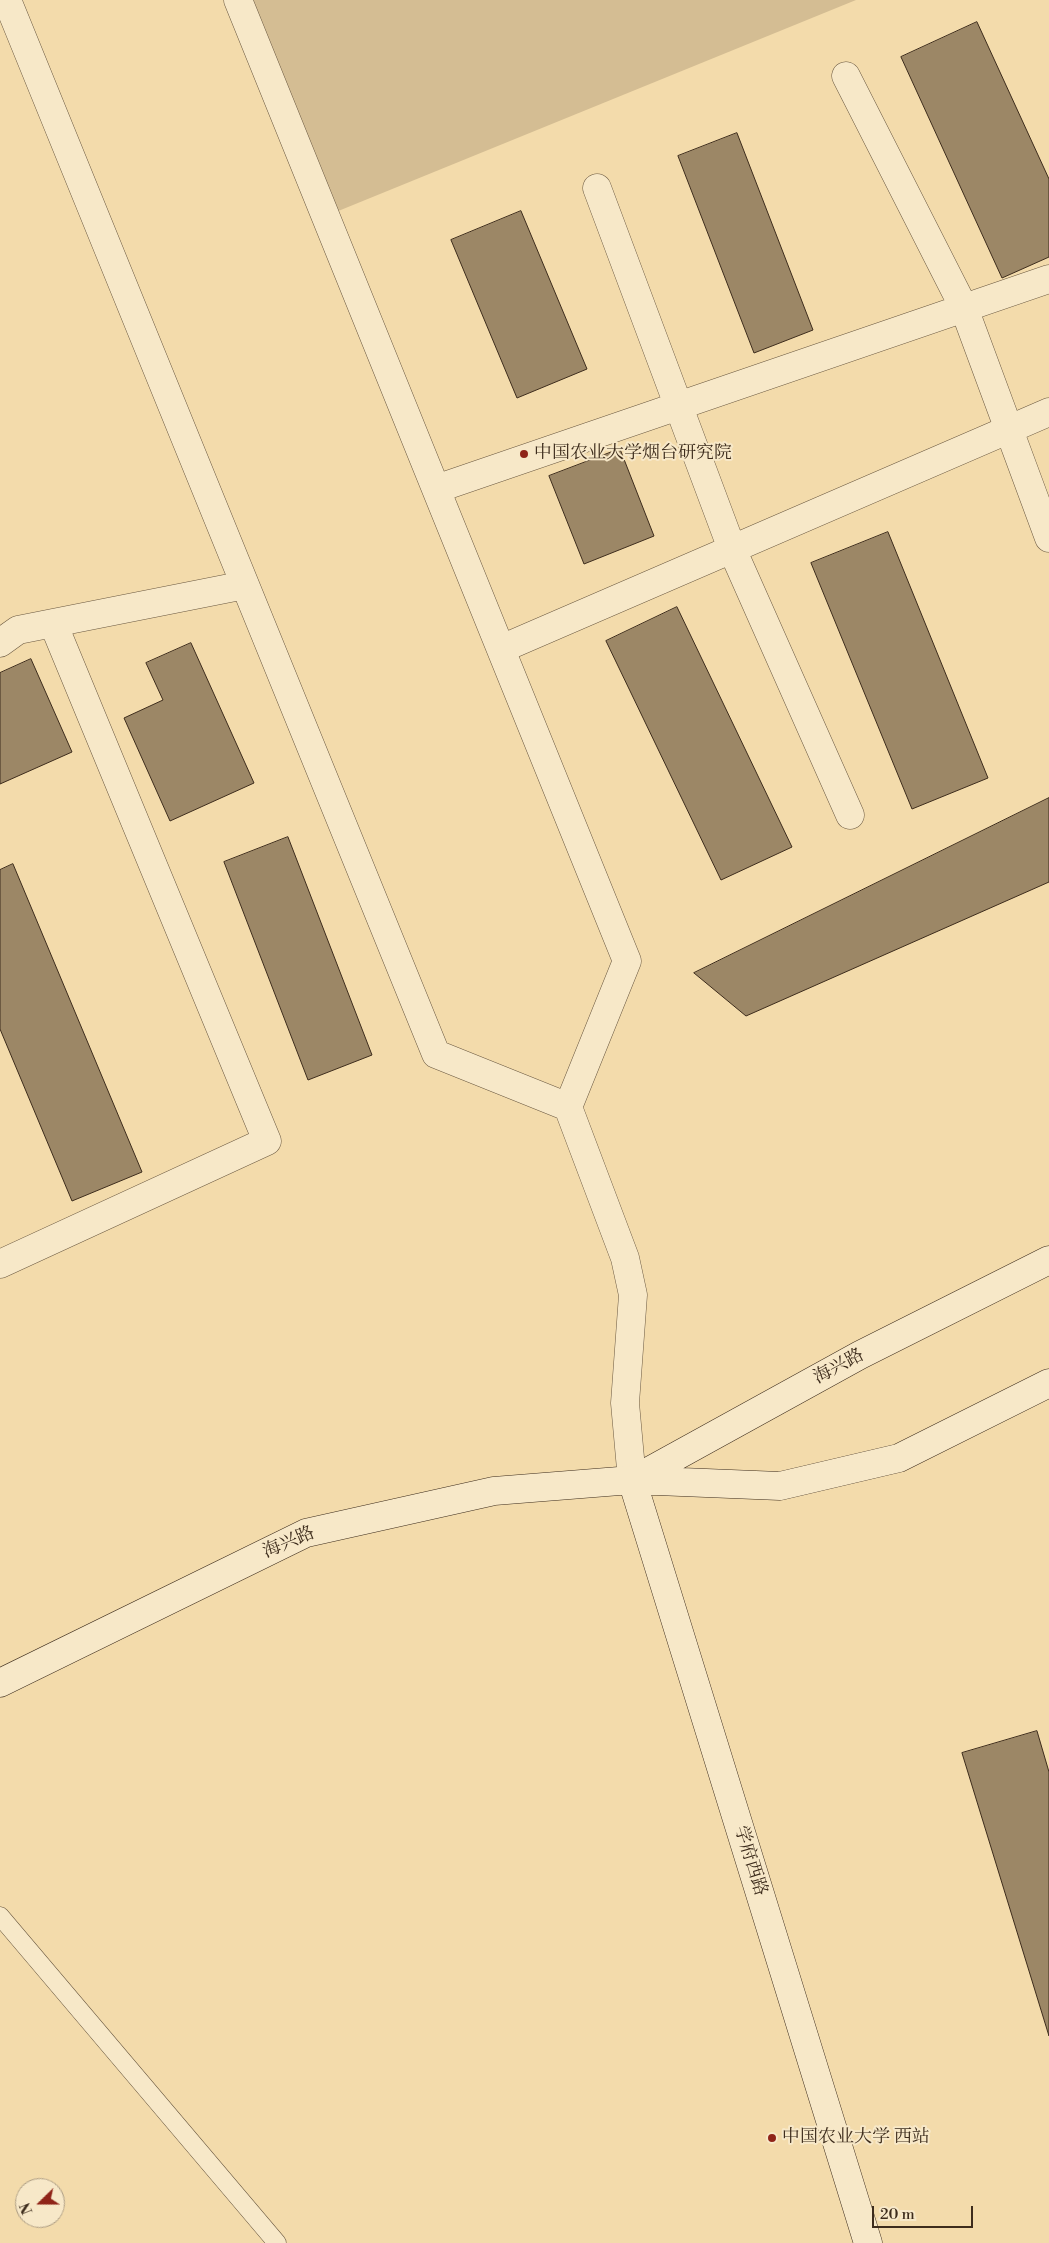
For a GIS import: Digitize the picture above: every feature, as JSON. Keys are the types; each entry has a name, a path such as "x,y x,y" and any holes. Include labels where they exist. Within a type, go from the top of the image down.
{"street":[{"path":"7,0 436,1054 568,1106 627,961 238,0"},
{"path":"846,76 964,308 1049,538"},
{"path":"597,188 732,549 850,815"},
{"path":"436,489 1049,279"},
{"path":"501,649 1049,412"},
{"path":"0,644 18,630 245,585"},
{"path":"0,1264 267,1141 53,623"},
{"name":"学府西路","path":"568,1106 625,1258 633,1295 624,1403 632,1480 868,2243"},
{"name":"海兴路","path":"632,1480 860,1355 1049,1260"},
{"name":"海兴路","path":"0,1683 306,1533 494,1491 632,1480 780,1486 899,1458 1049,1383"}],"lane":[{"path":"0,1916 277,2243"}],"shaded area":[{"path":"238,0 856,0 326,216"}],"building":[{"path":"977,22 1049,179 1049,257 1002,278 901,57"},
{"path":"737,133 813,330 754,353 678,156"},
{"path":"521,211 587,369 517,398 451,240"},
{"path":"620,449 654,536 584,564 549,476"},
{"path":"888,532 988,778 912,809 811,563"},
{"path":"677,607 792,847 721,880 606,641"},
{"path":"191,643 254,783 170,821 124,718 163,700 146,663"},
{"path":"31,659 72,752 0,784 0,673"},
{"path":"1049,798 1049,882 746,1016 694,973"},
{"path":"288,837 372,1055 308,1080 224,862"},
{"path":"13,864 142,1172 72,1201 0,1029 0,870"},
{"path":"1037,1731 1049,1772 1049,2036 962,1753"}],"place":[{"name":"中国农业大学烟台研究院","path":"524,454"},
{"name":"中国农业大学 西站","path":"772,2138"}]}
